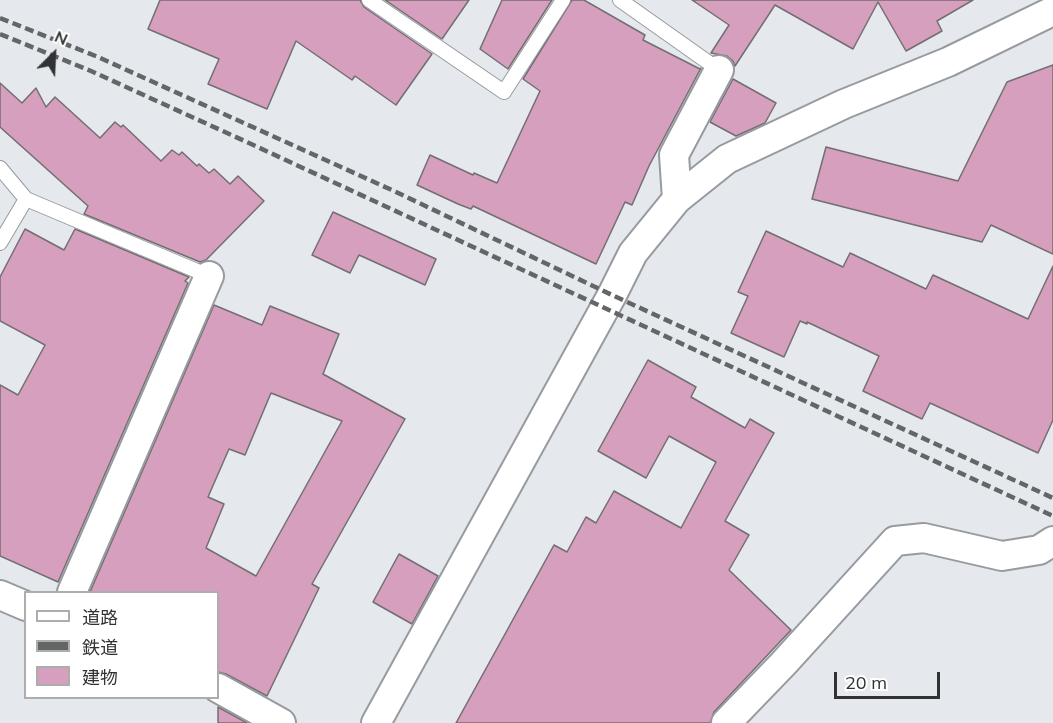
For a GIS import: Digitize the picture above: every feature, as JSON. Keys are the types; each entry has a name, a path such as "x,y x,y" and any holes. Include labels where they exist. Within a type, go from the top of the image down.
{"street":[{"path":"376,723 633,253 677,199 727,159 844,104 948,62 1053,11"},
{"path":"677,199 674,155 719,70"},
{"path":"72,591 209,276"},
{"path":"726,723 895,541 924,538 1002,556 1048,550"},
{"path":"0,595 24,605"},
{"path":"219,689 281,723"}],"lane":[{"path":"369,0 504,92 563,0"},
{"path":"620,0 719,70"},
{"path":"0,168 26,199 209,276"},
{"path":"0,243 26,199"}],"building":[{"path":"160,0 360,0 364,7 432,54 396,105 355,76 352,80 296,41 267,109 208,84 219,59 148,29"},
{"path":"385,0 469,0 442,39"},
{"path":"502,0 552,0 508,69 480,49"},
{"path":"572,0 584,0 645,35 643,40 701,68 649,166 632,205 625,202 596,264 473,206 471,209 417,185 430,155 473,175 474,173 497,183 540,91 523,79"},
{"path":"692,0 973,0 937,21 942,31 906,51 878,2 853,49 775,5 735,66 727,56 711,53 729,25"},
{"path":"1053,65 1053,254 991,225 982,242 812,199 826,147 958,181 1007,82"},
{"path":"733,79 776,103 765,123 736,136 710,122"},
{"path":"0,83 22,103 36,88 46,107 55,97 100,138 115,122 121,127 123,125 161,161 172,150 179,155 182,152 197,166 199,164 209,173 214,169 230,184 238,176 264,201 206,260 200,262 84,214 88,206 0,127"},
{"path":"333,212 436,259 425,285 359,255 350,273 312,255"},
{"path":"25,229 64,250 75,229 189,277 185,281 188,283 58,582 0,556 0,385 18,395 45,345 0,321 0,277"},
{"path":"766,231 843,267 850,253 926,289 933,275 1028,319 1053,266 1053,420 1038,453 930,403 922,419 863,391 879,356 807,322 807,324 800,321 784,357 731,333 748,296 738,292"},
{"path":"214,305 262,325 270,306 339,334 323,374 405,419 312,584 319,588 267,696 219,672 219,591 90,591","holes":["271,393 342,421 256,576 206,548 224,504 208,497 229,449 245,455"]},
{"path":"648,360 696,387 691,397 745,428 750,419 774,433 725,521 749,535 729,570 791,630 714,712 710,723 456,723 554,545 567,552 586,517 596,523 614,491 681,528 716,462 669,436 646,478 598,451"},
{"path":"399,554 438,576 412,624 373,602"},
{"path":"218,707 247,723 218,723"}],"railway":[{"path":"0,18 98,57 394,191 612,295 1053,498"},
{"path":"0,34 91,71 249,143 1053,516"}]}
